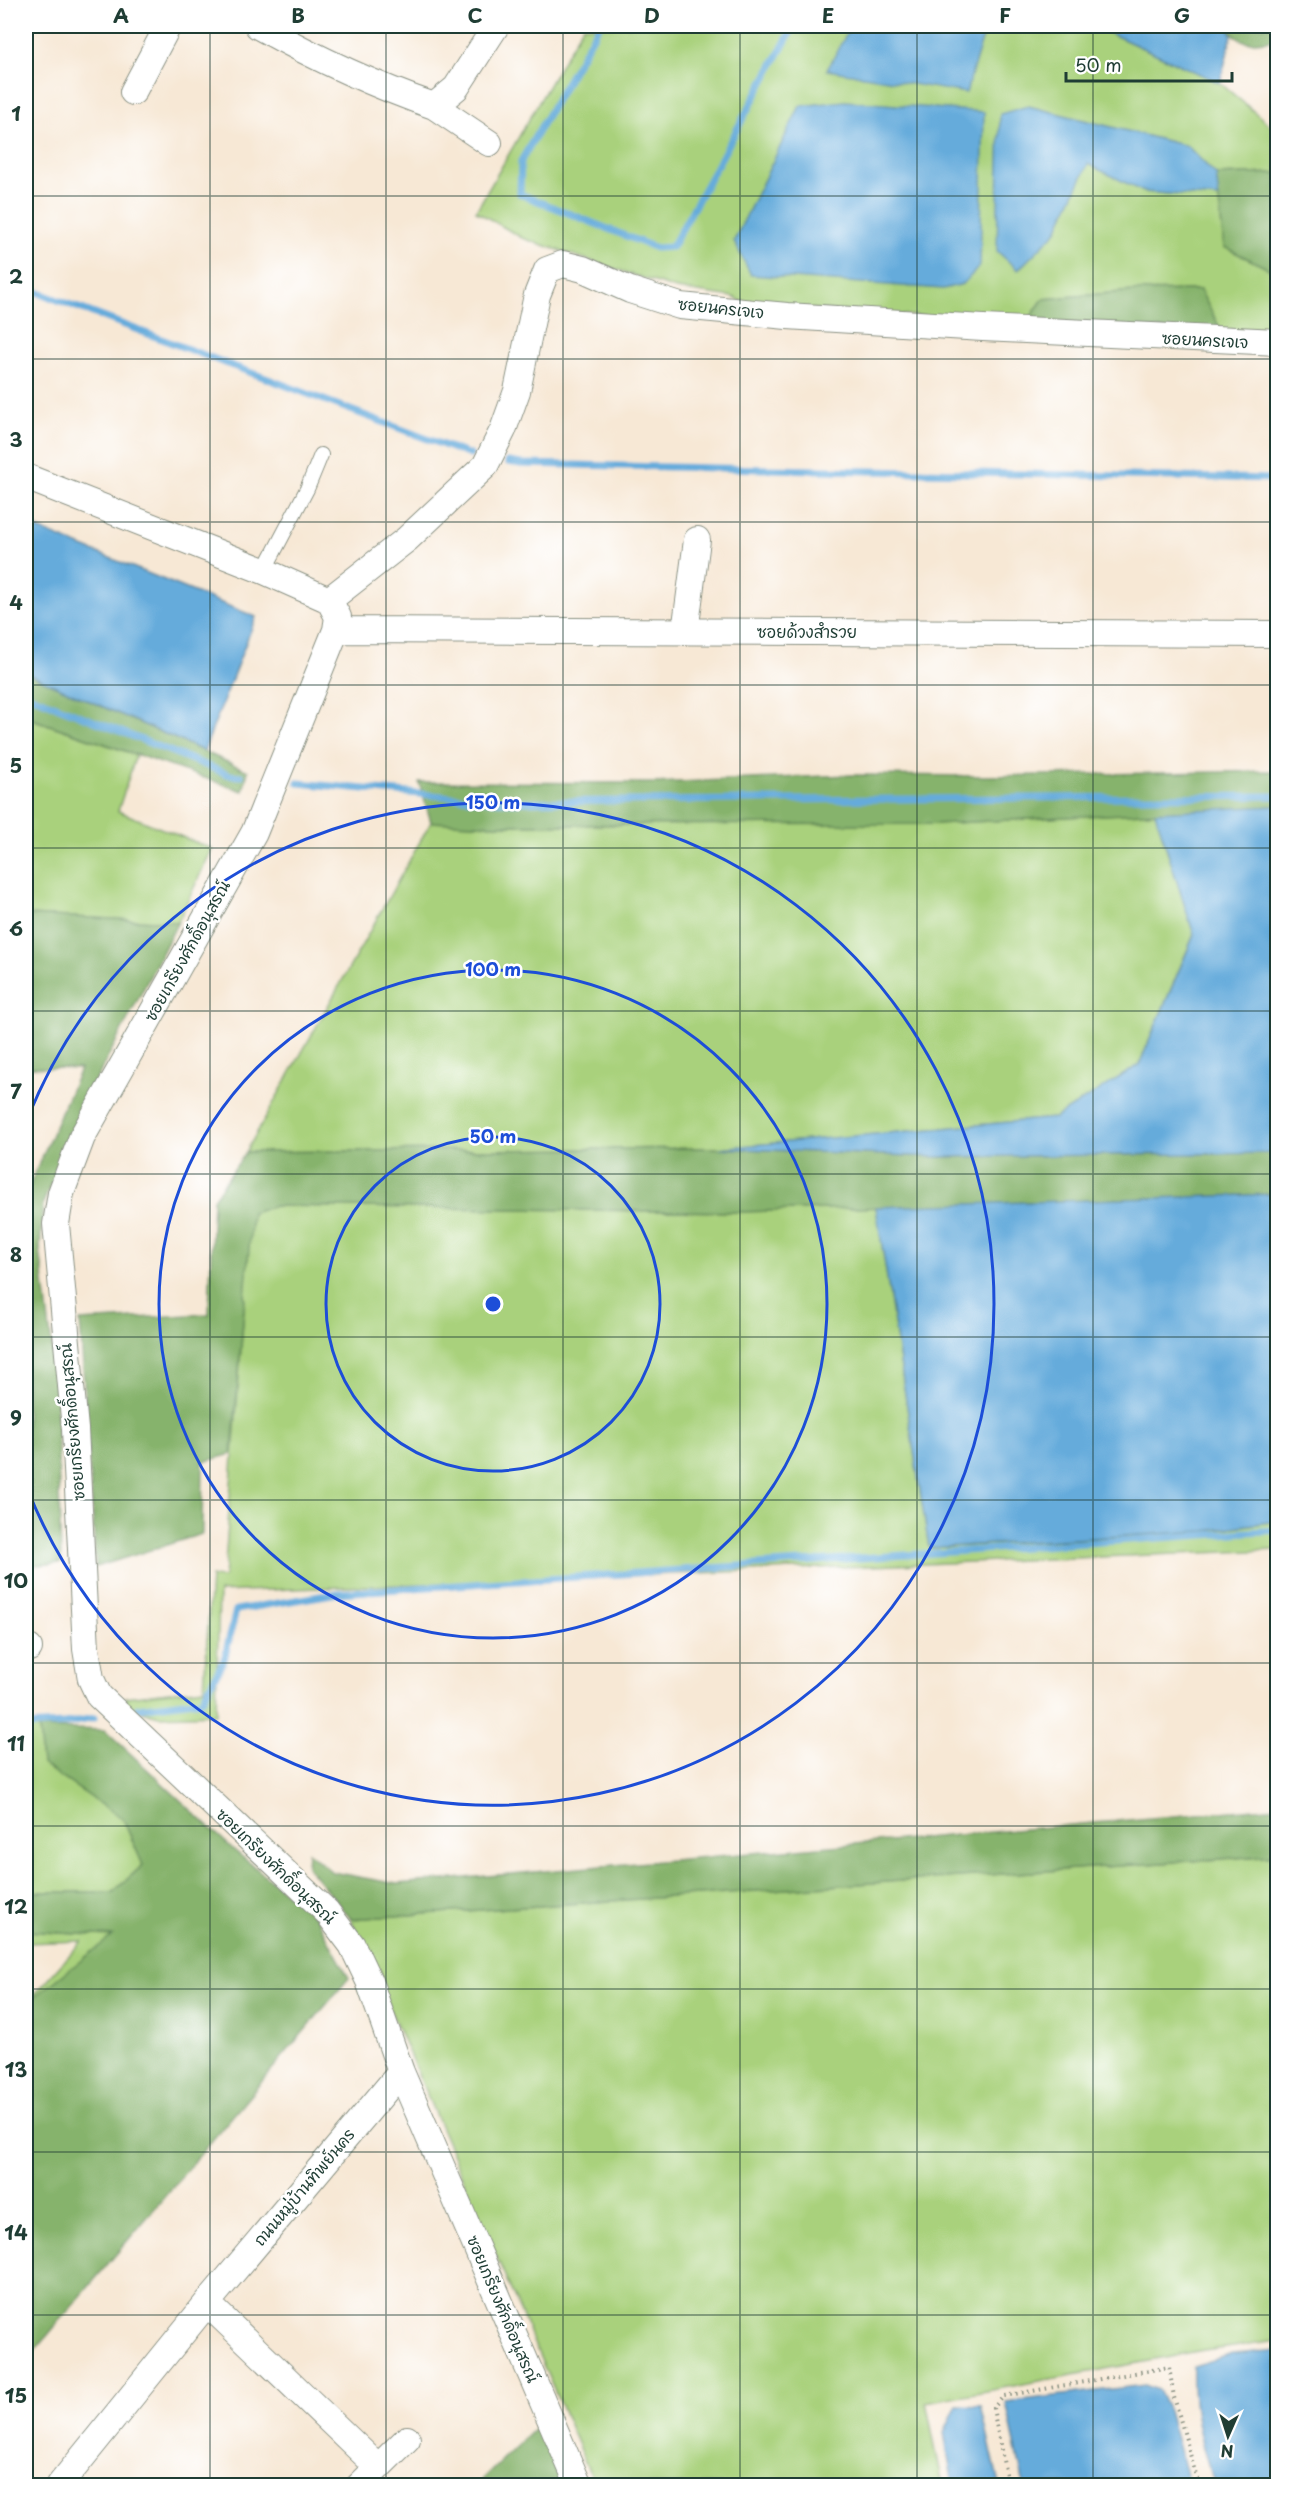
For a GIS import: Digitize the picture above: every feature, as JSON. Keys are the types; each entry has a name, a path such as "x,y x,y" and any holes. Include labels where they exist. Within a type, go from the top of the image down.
{"street":[{"path":"133,92 168,26"},
{"path":"258,26 313,54 434,106 489,143"},
{"path":"434,106 456,88 496,26"},
{"name":"ซอยนครเจเจ","path":"329,600 407,539 485,466 503,430 517,391 537,295 547,270 563,264 583,269 630,290 680,306 787,316 1278,342"},
{"path":"26,477 264,571 329,600 338,617 336,630"},
{"path":"685,632 698,540"},
{"name":"ซอยด้วงสำรวย","path":"336,630 1278,634"},
{"name":"ซอยเกรียงศักดิ์อนุสรณ์","path":"336,630 254,833 82,1137 61,1193 56,1224 75,1429 86,1649 91,1678 99,1696 327,1912 352,1945 361,1963 400,2072 579,2486"},
{"name":"ถนนหมู่บ้านทิพย์นคร","path":"59,2486 207,2303 400,2072"},
{"path":"207,2303 378,2468"},
{"path":"359,2486 407,2439"}],"lane":[{"path":"264,571 307,489 321,455"}],"path":[{"path":"1008,2486 993,2408 1004,2396 1169,2367 1174,2397 1199,2486"}],"green space":[{"path":"583,26 1094,26 1220,83 1277,131 1277,173 1216,175 1187,146 1028,106 1056,232 1088,163 1144,192 1219,198 1224,247 1271,270 1277,295 1277,331 1222,332 1200,290 1134,291 1043,299 1027,323 748,305 733,297 676,289 522,238 476,211"},
{"path":"1227,26 1277,26 1277,39 1243,41 1237,38"},
{"path":"1277,173 1277,268 1271,270 1224,247 1216,175"},
{"path":"1200,290 1222,332 1027,323 1043,299 1134,291"},
{"path":"26,673 248,771 243,791 26,717"},
{"path":"26,717 136,755 118,811 212,849 178,922 26,915"},
{"path":"1277,771 1278,806 934,824 497,825 431,822 419,782 653,783 852,775 987,776"},
{"path":"1155,812 1194,934 1139,1065 1055,1118 719,1148 246,1152 431,822 497,825 934,824"},
{"path":"26,915 178,922 89,1094 43,1203 40,1249 56,1381 61,1563 26,1566 26,1527 31,1494 26,1478 26,1194 80,1069 26,1067"},
{"path":"719,1148 936,1157 1277,1153 1277,1194 740,1212 275,1206 252,1213 232,1454 203,1462 202,1534 96,1567 80,1321 209,1314 213,1199 246,1152"},
{"path":"275,1206 740,1212 876,1207 929,1548 1205,1531 1277,1521 1277,1550 219,1592 216,1714 159,1716 126,1707 126,1697 204,1688 211,1577 224,1578 251,1213"},
{"path":"26,1728 39,1728 42,1764 123,1819 143,1865 113,1892 26,1892"},
{"path":"39,1728 105,1730 235,1851 316,1917 349,1978 26,2361 26,2004 112,1936 26,1931 26,1892 113,1892 143,1865 123,1819 42,1764"},
{"path":"1277,1807 1277,1855 351,1919 307,1866 308,1852 332,1872 397,1884"},
{"path":"1277,1855 1277,2341 1204,2351 926,2402 943,2485 595,2485 351,1919"},
{"path":"26,1931 113,1936 26,2004 82,1941 26,1943"},
{"path":"538,2425 563,2485 477,2485"}],"water":[{"path":"851,26 986,26 966,93 827,70"},
{"path":"1094,26 1227,26 1232,35 1220,83"},
{"path":"845,101 984,112 980,266 963,284 943,289 751,275 734,241 800,106"},
{"path":"1028,106 1187,146 1216,175 1219,198 1144,192 1088,164 1056,232 1018,270 997,251 1000,114"},
{"path":"26,524 256,617 204,751 26,673"},
{"path":"1277,806 1277,1153 936,1157 719,1148 1055,1118 1139,1065 1194,935 1155,812"},
{"path":"1277,1194 1277,1521 1205,1531 929,1548 876,1207"},
{"path":"1277,2350 1277,2485 1215,2485 1198,2427 1193,2366 1233,2354"},
{"path":"1145,2385 1158,2390 1168,2411 1189,2485 1024,2485 1006,2402"},
{"path":"957,2405 981,2406 999,2485 953,2485 944,2432"}],"waterway":[{"path":"599,26 521,161 520,194 656,248 672,247 794,26"},
{"path":"26,288 470,455"},
{"path":"508,462 1278,479"},
{"path":"26,694 230,775 241,776"},
{"path":"298,783 508,802 1278,796"},
{"path":"138,1708 202,1700 224,1660 236,1610 338,1593 1278,1530"},
{"path":"26,1726 65,1724 94,1718"}]}
